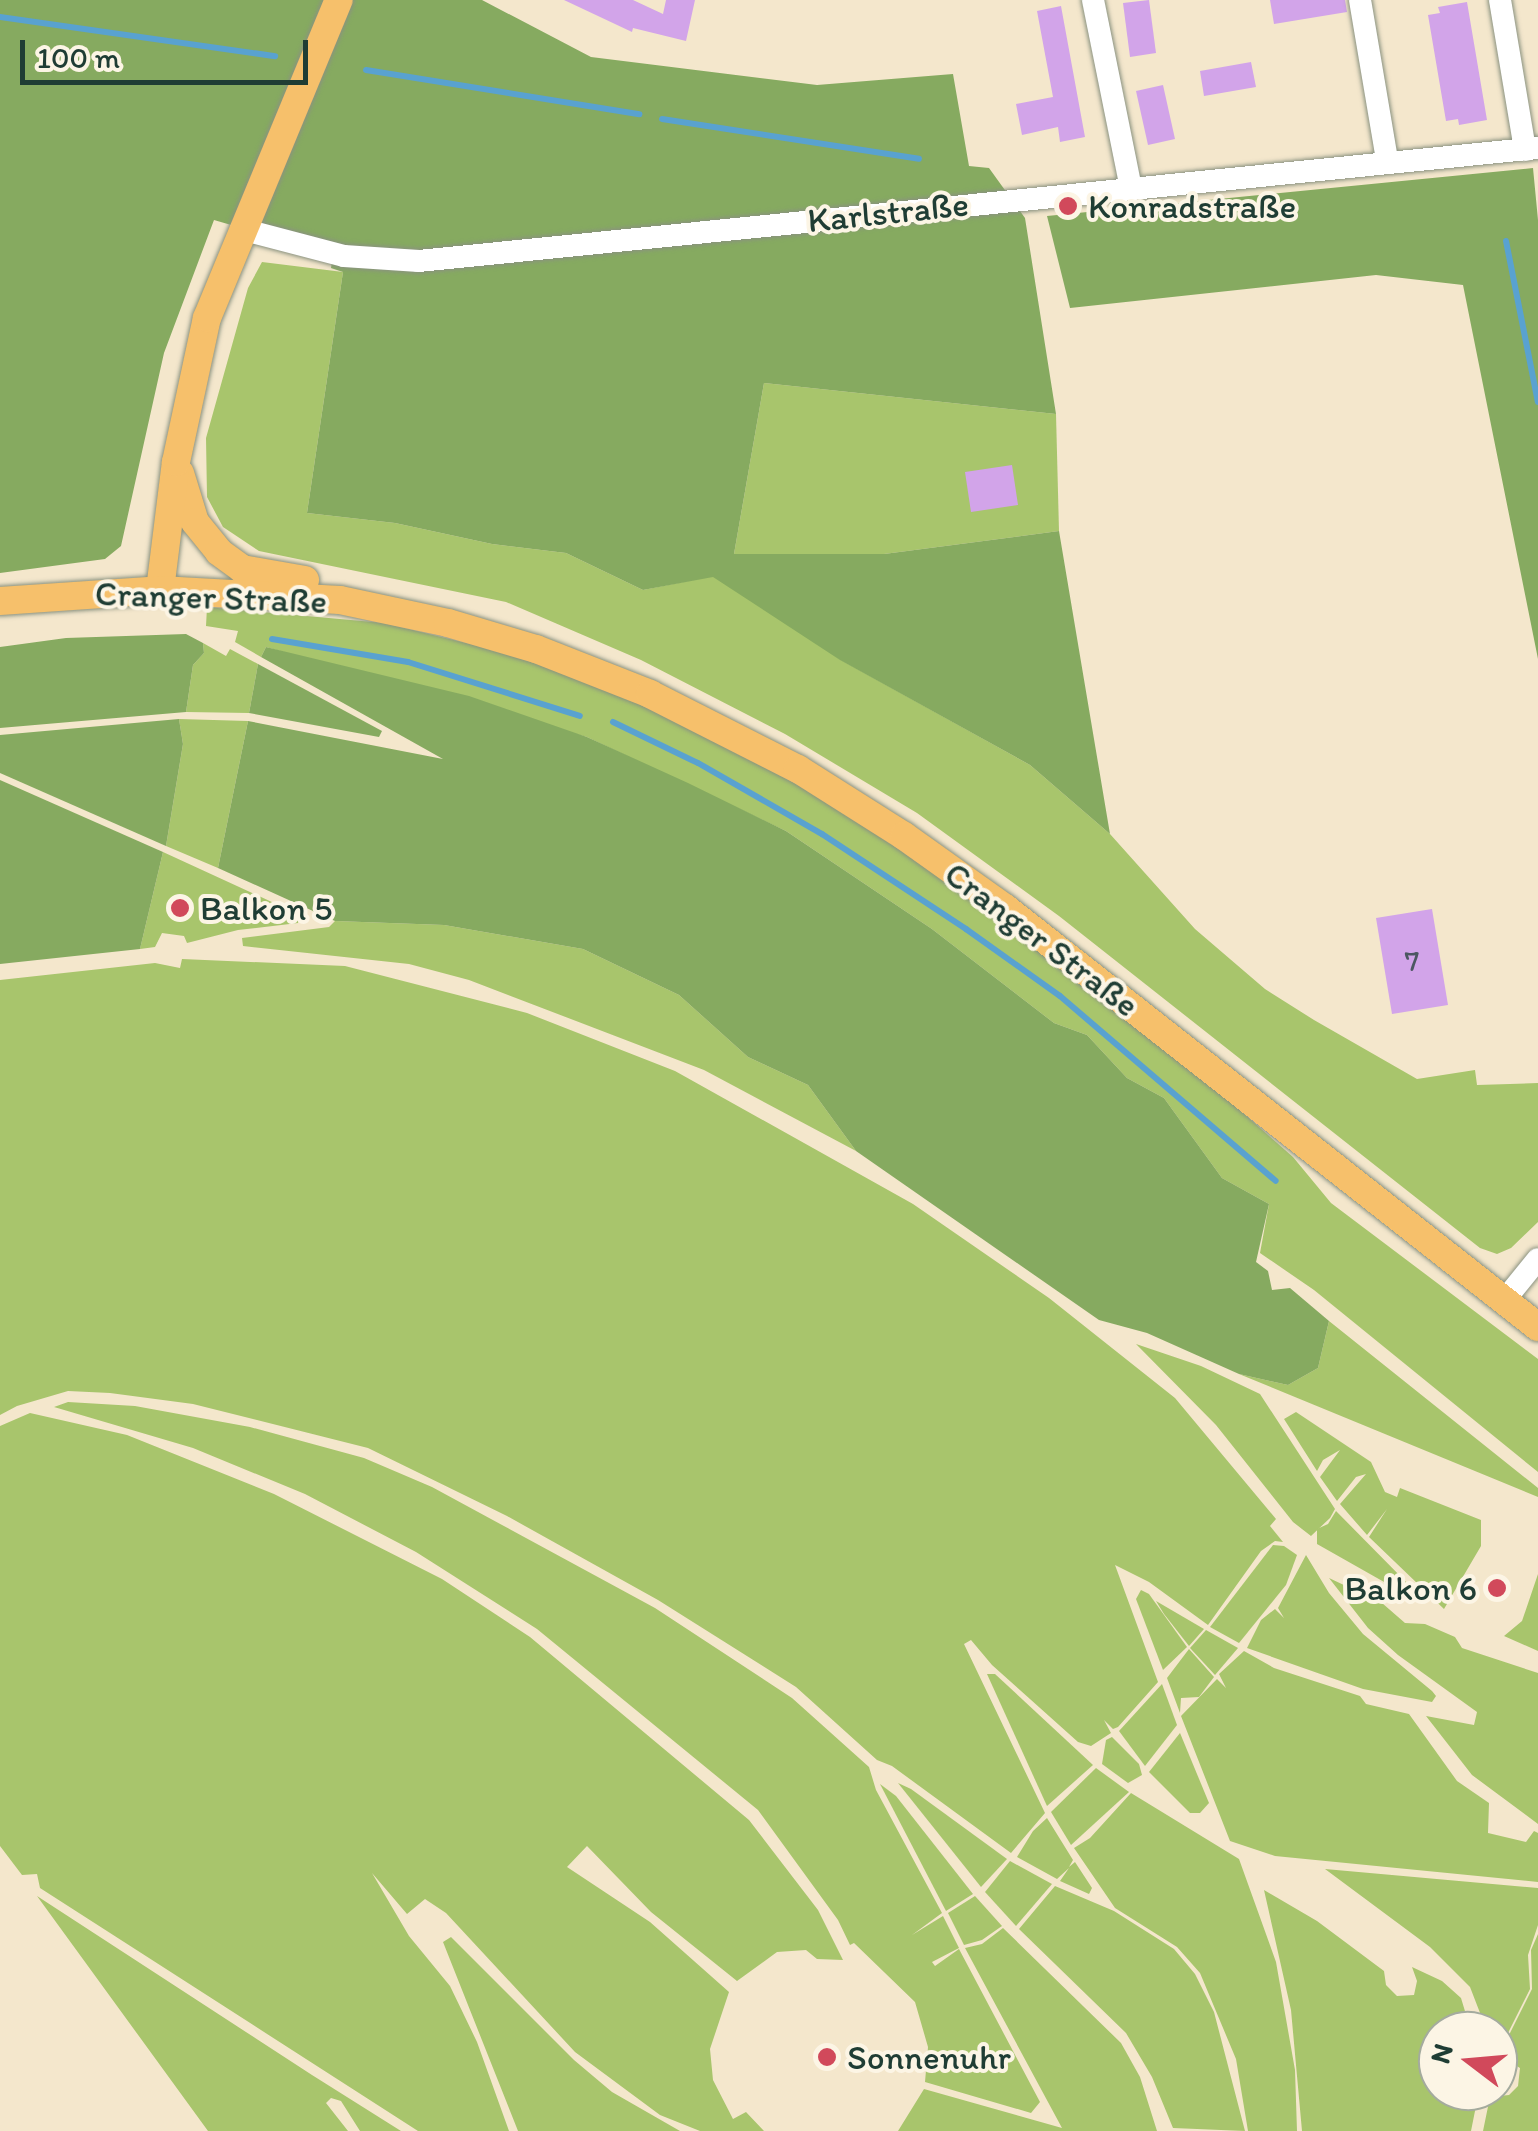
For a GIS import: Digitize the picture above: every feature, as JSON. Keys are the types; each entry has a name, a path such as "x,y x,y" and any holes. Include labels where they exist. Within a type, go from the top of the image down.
{"main road":[{"path":"160,590 176,462 207,318 241,229 320,56 340,0"},
{"name":"Cranger Straße","path":"176,462 203,536 242,568 386,595 501,623 536,649"},
{"name":"Cranger Straße","path":"0,601 160,590 340,600 448,623 536,649 650,694 726,730 904,836 1095,975 1538,1327"}],"street":[{"path":"1092,0 1130,188"},
{"path":"1360,0 1387,160"},
{"path":"1500,0 1532,149"},
{"name":"Karlstraße","path":"241,229 344,256 419,262 1387,160 1532,149"},
{"path":"1503,1302 1538,1258"}],"green space":[{"path":"0,0 482,0 591,57 817,85 953,74 969,166 989,168 1025,218 1056,414 764,383 734,554 884,554 1059,531 1110,834 1030,765 840,660 713,577 643,590 566,553 492,544 395,523 307,513 343,272 331,268 333,255 214,220 164,353 121,546 105,559 0,573"},
{"path":"1533,168 1538,220 1538,659 1463,285 1376,275 1070,308 1047,216"},
{"path":"262,262 343,272 307,513 395,523 492,544 566,553 643,590 713,576 738,590 841,660 1030,765 1110,834 1195,929 1265,989 1314,1020 1417,1079 1475,1070 1477,1085 1538,1083 1538,1222 1511,1248 1497,1254 1480,1248 1059,916 917,813 785,734 641,660 506,602 259,551 223,527 207,497 206,438 248,288"},
{"path":"764,383 1056,414 1059,531 884,554 734,554"},
{"path":"207,607 384,623 519,656 648,706 834,804 956,887 1216,1089 1293,1157 1331,1203 1538,1359 1538,1472 1314,1290 1260,1253 1269,1204 1222,1178 1164,1098 1127,1078 1087,1035 1054,1023 932,929 786,831 587,737 266,647 261,657 235,642 238,631 206,626"},
{"path":"186,634 203,643 204,653 193,665 186,712 0,728 0,647 66,638"},
{"path":"203,643 226,656 230,649 258,664 249,713 186,712 193,665 204,653"},
{"path":"266,647 469,696 587,737 688,783 786,831 932,929 1054,1023 1087,1035 1127,1078 1164,1098 1222,1178 1269,1204 1256,1262 1268,1271 1272,1290 1290,1288 1329,1321 1318,1368 1288,1385 1239,1374 1147,1333 1099,1320 856,1151 808,1085 748,1057 679,995 583,949 444,925 335,921 218,868 248,721 443,759 261,657"},
{"path":"258,664 382,731 379,737 249,713"},
{"path":"179,719 248,721 218,868 166,846 183,744"},
{"path":"179,719 183,744 166,846 0,773 0,735"},
{"path":"0,780 163,852 140,949 0,964"},
{"path":"163,852 300,915 298,923 238,930 187,943 184,936 162,933 155,947 140,949"},
{"path":"335,921 444,925 583,949 679,995 748,1057 808,1085 856,1151 704,1070 469,980 409,964 243,946 242,938 329,927"},
{"path":"182,959 345,966 527,1013 675,1071 913,1204 1049,1298 1175,1398 1276,1519 1270,1526 1283,1542 1275,1541 1261,1551 1208,1625 1149,1582 1115,1565 1158,1682 1118,1727 1113,1729 1104,1720 1111,1733 1091,1746 1078,1742 992,1665 971,1640 964,1644 1045,1813 1011,1853 892,1766 877,1760 796,1687 658,1600 507,1516 368,1448 193,1404 110,1393 68,1391 0,1415 0,980 155,963 180,968"},
{"path":"1329,1321 1538,1488 1538,1497 1239,1374 1288,1385 1318,1368"},
{"path":"1136,1344 1201,1366 1260,1394 1335,1509 1330,1518 1311,1536 1293,1522 1216,1425"},
{"path":"68,1402 135,1406 250,1427 364,1458 432,1487 655,1608 792,1698 869,1767 876,1790 942,1913 912,1935 943,1916 959,1948 932,1962 935,1966 959,1949 1040,2102 1031,2113 925,2082 928,2047 915,2002 854,1943 850,1945 838,1920 758,1810 537,1629 416,1552 305,1494 193,1448 54,1407"},
{"path":"1296,1412 1371,1462 1385,1492 1397,1497 1400,1488 1481,1520 1481,1546 1444,1609 1369,1537 1387,1509 1367,1535 1340,1504 1366,1474 1356,1477 1337,1501 1320,1477 1340,1450 1323,1460 1317,1471 1284,1419"},
{"path":"30,1413 127,1435 274,1494 442,1579 530,1637 749,1820 818,1910 843,1960 817,1959 806,1950 777,1952 737,1981 651,1912 587,1846 567,1867 650,1922 729,1992 710,2049 713,2080 733,2119 746,2112 764,2131 700,2131 660,2115 575,2052 446,1913 425,1899 407,1914 372,1873 409,1936 450,1986 477,2042 509,2131 418,2131 40,1888 37,1874 22,1875 0,1846 0,1426"},
{"path":"1336,1511 1409,1588 1400,1591 1317,1544 1317,1529 1328,1524"},
{"path":"1273,1545 1284,1546 1297,1555 1286,1585 1239,1643 1210,1627"},
{"path":"1306,1555 1329,1593 1363,1634 1432,1691 1436,1696 1432,1702 1363,1689 1247,1648 1261,1620 1275,1609 1284,1618 1278,1608"},
{"path":"1538,1574 1538,1651 1504,1636 1522,1621"},
{"path":"1329,1578 1382,1603 1405,1623 1425,1624 1455,1637 1462,1648 1538,1673 1538,1824 1472,1775 1426,1716 1474,1725 1477,1712 1398,1655 1368,1628"},
{"path":"1141,1590 1149,1594 1187,1647 1163,1670 1136,1599"},
{"path":"1156,1601 1204,1629 1189,1646 1164,1614"},
{"path":"1206,1630 1238,1648 1215,1675 1190,1648"},
{"path":"1189,1649 1214,1677 1199,1697 1181,1698 1180,1713 1167,1678"},
{"path":"1244,1651 1274,1668 1360,1696 1366,1704 1409,1714 1457,1781 1489,1803 1488,1833 1526,1842 1534,1831 1538,1833 1538,1882 1275,1856 1230,1841 1181,1716 1217,1679 1226,1688 1219,1674"},
{"path":"987,1674 995,1674 1093,1765 1047,1806"},
{"path":"1162,1684 1177,1725 1145,1766 1119,1731"},
{"path":"1180,1733 1209,1803 1200,1813 1190,1813 1149,1772"},
{"path":"1112,1737 1139,1764 1142,1775 1128,1783 1102,1764 1106,1740"},
{"path":"1096,1768 1129,1792 1071,1845 1051,1812"},
{"path":"898,1783 1007,1859 981,1887"},
{"path":"880,1784 896,1796 973,1894 946,1911"},
{"path":"1131,1793 1239,1859 1276,1962 1295,2070 1297,2131 1248,2131 1236,2059 1200,1973 1177,1947 1115,1908 1074,1848 1090,1838"},
{"path":"1047,1818 1073,1860 1069,1867 1075,1862 1092,1888 1089,1894 1060,1881 1069,1868 1057,1879 1017,1857 1033,1831"},
{"path":"1010,1861 1052,1884 1016,1926 985,1892"},
{"path":"1325,1869 1538,1888 1538,1925 1528,1955 1530,1989 1518,2013 1479,2011 1470,1987 1430,1947"},
{"path":"1055,1886 1114,1911 1174,1949 1195,1974 1214,2012 1245,2131 1173,2128 1152,2077 1126,2033 1019,1929"},
{"path":"1264,1890 1317,1921 1384,1971 1386,1985 1397,1996 1414,1995 1417,1981 1412,1967 1442,1981 1461,1998 1465,2011 1418,2011 1418,2111 1475,2111 1471,2131 1302,2131 1291,2010"},
{"path":"37,1896 401,2131 360,2131 341,2101 331,2098 326,2103 348,2131 208,2131"},
{"path":"975,1896 1002,1926 982,1940 964,1945 948,1913"},
{"path":"1003,1928 1121,2043 1140,2077 1157,2131 898,2131 924,2089 1062,2128 965,1948 982,1944"},
{"path":"1538,1934 1538,2131 1483,2131 1487,2111 1518,2111 1518,2017 1532,1989 1531,1950"},
{"path":"451,1937 574,2060 612,2092 680,2131 518,2131 443,1942"}],"building":[{"path":"564,0 633,0 663,14 666,0 695,0 686,41 633,28 632,32"},
{"path":"1149,0 1156,53 1130,57 1123,3"},
{"path":"1270,0 1345,0 1347,12 1274,24"},
{"path":"1467,2 1487,120 1459,125 1458,119 1446,121 1428,15 1440,13 1438,7"},
{"path":"1061,6 1085,137 1060,142 1058,127 1022,135 1016,104 1053,97 1037,11"},
{"path":"1251,62 1256,87 1204,96 1200,71"},
{"path":"1163,85 1175,139 1148,145 1136,91"},
{"path":"1012,465 1018,505 971,512 965,472"},
{"path":"1432,909 1448,1005 1392,1014 1376,918"}],"waterway":[{"path":"0,17 275,56"},
{"path":"366,70 639,114"},
{"path":"662,119 919,159"},
{"path":"1506,241 1538,402"},
{"path":"272,639 408,662 580,716"},
{"path":"613,722 698,763 822,834 966,929 1060,996 1276,1181"}],"place":[{"name":"Konradstraße","path":"1068,206"},
{"name":"Balkon 5","path":"180,908"},
{"name":"Balkon 6","path":"1497,1588"},
{"name":"Sonnenuhr","path":"827,2057"}]}
